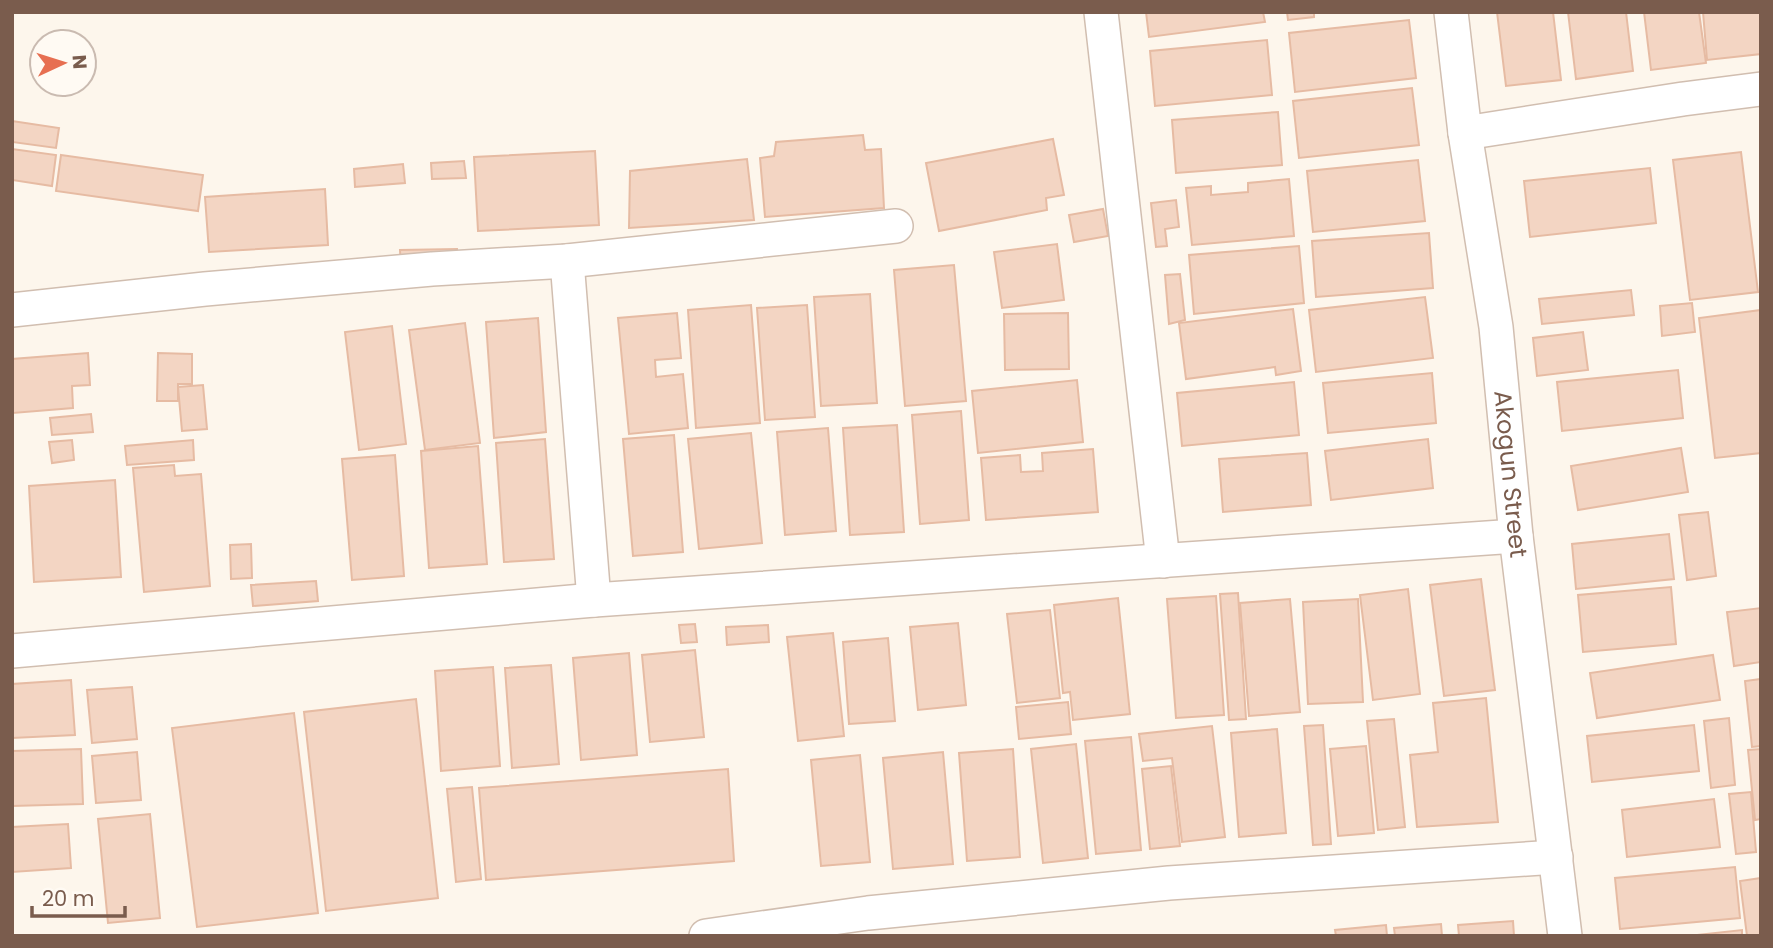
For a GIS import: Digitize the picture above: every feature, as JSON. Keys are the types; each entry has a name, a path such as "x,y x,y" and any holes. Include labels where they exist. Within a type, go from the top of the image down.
{"street":[{"path":"1101,12 1163,561"},
{"name":"Akogun Street","path":"1451,12 1465,133 1496,327 1516,536 1565,936"},
{"path":"1465,133 1761,89"},
{"path":"12,310 218,287 567,261 896,226"},
{"path":"567,261 594,600"},
{"path":"12,651 594,600 1516,536"},
{"path":"706,936 869,924 1169,883 1556,857"}],"building":[{"path":"1146,12 1263,12 1265,22 1149,37"},
{"path":"1287,12 1314,12 1314,17 1288,20"},
{"path":"1497,12 1553,12 1561,80 1506,86"},
{"path":"1568,12 1626,12 1633,71 1576,79"},
{"path":"1644,12 1699,12 1706,63 1651,70"},
{"path":"1703,12 1760,12 1761,54 1707,60"},
{"path":"1409,20 1416,78 1295,92 1289,33"},
{"path":"1267,40 1272,95 1155,106 1150,51"},
{"path":"1412,88 1419,145 1299,158 1293,101"},
{"path":"1278,112 1282,165 1176,173 1172,120"},
{"path":"12,121 59,128 56,148 12,142"},
{"path":"863,135 865,150 881,149 884,208 765,217 760,158 774,156 776,142"},
{"path":"1053,139 1064,195 1046,198 1047,210 939,231 926,163"},
{"path":"12,149 56,155 52,186 12,180"},
{"path":"595,151 599,225 478,231 474,157"},
{"path":"1741,152 1758,292 1690,300 1673,160"},
{"path":"61,155 203,175 198,211 56,191"},
{"path":"747,159 754,220 629,228 630,171"},
{"path":"1418,160 1425,221 1313,232 1307,171"},
{"path":"464,161 466,178 432,179 431,163"},
{"path":"403,164 405,183 355,187 354,169"},
{"path":"1650,168 1656,223 1530,237 1524,181"},
{"path":"1289,179 1294,236 1192,245 1186,188 1211,186 1211,195 1248,192 1248,183"},
{"path":"325,189 328,245 209,252 205,197"},
{"path":"1176,200 1179,227 1165,229 1167,246 1156,247 1151,203"},
{"path":"1103,209 1108,236 1074,242 1069,215"},
{"path":"1429,233 1433,288 1316,297 1312,241"},
{"path":"1057,244 1064,300 1002,308 994,252"},
{"path":"1299,246 1304,303 1194,314 1189,255"},
{"path":"457,249 458,267 401,269 400,250"},
{"path":"954,265 966,401 905,406 894,270"},
{"path":"1180,274 1185,320 1169,324 1165,275"},
{"path":"1631,290 1634,315 1542,324 1539,299"},
{"path":"870,294 877,403 821,406 814,297"},
{"path":"1425,297 1433,358 1316,372 1309,310"},
{"path":"1692,303 1695,332 1662,336 1660,306"},
{"path":"751,305 760,423 696,428 688,310"},
{"path":"807,305 815,417 765,420 757,308"},
{"path":"1293,309 1301,371 1276,375 1275,367 1186,379 1179,323"},
{"path":"1761,310 1761,453 1715,458 1699,318"},
{"path":"677,313 681,358 655,360 656,377 683,374 688,428 629,434 618,318"},
{"path":"1068,313 1069,369 1005,370 1004,314"},
{"path":"538,318 546,432 494,438 486,322"},
{"path":"465,323 480,443 425,450 409,330"},
{"path":"392,326 406,444 359,450 345,332"},
{"path":"1583,332 1588,370 1537,376 1533,338"},
{"path":"88,353 90,385 72,386 73,408 13,413 12,359"},
{"path":"158,353 192,354 192,384 178,384 178,401 157,401"},
{"path":"1678,370 1683,418 1562,431 1557,382"},
{"path":"1432,373 1436,423 1328,433 1323,383"},
{"path":"1077,380 1083,442 978,453 972,391"},
{"path":"1294,382 1299,435 1182,446 1177,393"},
{"path":"203,385 207,429 182,431 178,387"},
{"path":"961,411 969,520 920,524 912,415"},
{"path":"91,414 93,432 52,435 50,418"},
{"path":"897,425 904,532 850,535 843,428"},
{"path":"828,428 836,531 785,535 777,432"},
{"path":"751,433 762,543 699,549 688,439"},
{"path":"674,435 683,552 633,556 623,439"},
{"path":"545,439 554,559 504,562 496,443"},
{"path":"1428,439 1433,488 1331,500 1325,451"},
{"path":"72,440 74,460 52,463 49,442"},
{"path":"193,440 194,460 127,465 125,446"},
{"path":"478,446 487,564 429,568 421,451"},
{"path":"1681,448 1688,492 1578,510 1571,466"},
{"path":"1093,449 1098,512 986,520 981,458 1020,455 1021,472 1043,471 1042,453"},
{"path":"1307,453 1311,505 1223,512 1219,459"},
{"path":"395,455 404,576 352,580 342,459"},
{"path":"174,465 175,476 201,474 210,586 144,592 133,468"},
{"path":"115,480 121,577 34,582 29,486"},
{"path":"1708,512 1716,576 1687,580 1679,515"},
{"path":"1669,534 1674,579 1576,589 1572,544"},
{"path":"251,544 252,578 231,579 230,545"},
{"path":"1481,579 1495,690 1444,696 1430,585"},
{"path":"316,581 318,601 253,606 251,585"},
{"path":"1671,587 1676,644 1583,652 1578,595"},
{"path":"1408,589 1420,694 1373,700 1360,595"},
{"path":"1238,593 1246,719 1229,720 1220,594"},
{"path":"1216,596 1224,715 1176,718 1167,599"},
{"path":"1118,598 1130,714 1073,720 1070,692 1063,693 1054,605"},
{"path":"1290,599 1300,712 1249,716 1240,603"},
{"path":"1358,599 1363,702 1308,704 1303,602"},
{"path":"1761,608 1761,662 1734,666 1727,612"},
{"path":"1050,610 1060,698 1017,703 1007,614"},
{"path":"958,623 966,705 918,710 910,627"},
{"path":"695,624 697,642 681,643 679,625"},
{"path":"768,625 769,642 727,645 726,627"},
{"path":"833,633 844,736 798,741 787,637"},
{"path":"888,638 895,721 849,724 843,642"},
{"path":"695,650 704,737 650,742 642,655"},
{"path":"629,653 637,755 581,760 573,658"},
{"path":"1713,655 1720,700 1597,718 1590,673"},
{"path":"551,665 559,764 512,768 505,668"},
{"path":"493,667 500,766 441,771 435,671"},
{"path":"1761,679 1761,746 1752,747 1745,681"},
{"path":"71,680 75,735 12,738 12,684"},
{"path":"132,687 137,739 92,743 87,690"},
{"path":"1486,698 1498,822 1417,827 1410,755 1438,752 1433,703"},
{"path":"416,699 438,898 326,911 304,712"},
{"path":"1068,702 1071,734 1019,739 1016,707"},
{"path":"294,713 318,913 197,927 172,728"},
{"path":"1729,718 1735,785 1711,788 1704,721"},
{"path":"1394,719 1405,827 1378,830 1367,721"},
{"path":"1323,725 1331,844 1313,845 1304,726"},
{"path":"1694,725 1699,771 1592,782 1587,736"},
{"path":"1212,726 1225,837 1182,842 1172,758 1143,761 1139,734"},
{"path":"1277,729 1286,833 1239,837 1231,733"},
{"path":"1131,737 1141,850 1096,854 1085,741"},
{"path":"1076,744 1088,858 1043,863 1031,749"},
{"path":"1366,746 1374,833 1338,836 1330,749"},
{"path":"81,749 83,804 12,806 12,751"},
{"path":"1013,749 1020,857 967,861 959,753"},
{"path":"1761,749 1761,819 1755,820 1748,750"},
{"path":"137,752 141,800 96,803 92,756"},
{"path":"943,752 953,864 893,869 883,758"},
{"path":"860,755 870,862 821,866 811,760"},
{"path":"1171,766 1180,846 1150,849 1142,769"},
{"path":"728,769 734,861 486,880 479,788"},
{"path":"472,787 481,879 456,882 447,789"},
{"path":"1751,792 1756,852 1736,854 1729,794"},
{"path":"1714,799 1720,847 1627,857 1622,810"},
{"path":"150,814 160,918 108,923 98,819"},
{"path":"68,824 71,868 12,872 12,827"},
{"path":"1735,867 1740,918 1620,929 1615,878"},
{"path":"1761,878 1761,936 1747,936 1740,881"},
{"path":"1513,921 1514,936 1459,936 1458,925"},
{"path":"1441,924 1442,936 1395,936 1394,928"},
{"path":"1386,925 1387,936 1336,936 1335,930"},
{"path":"1742,930 1742,936 1688,936"}]}
